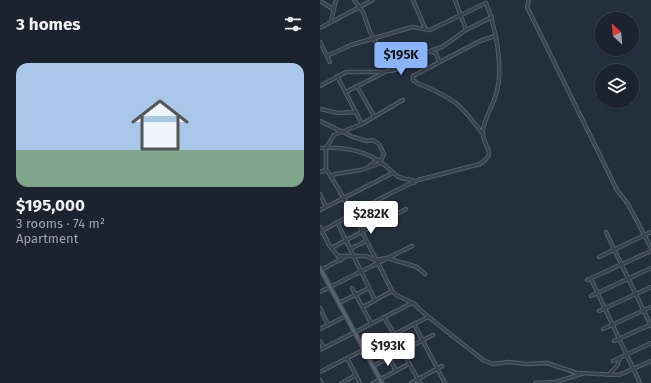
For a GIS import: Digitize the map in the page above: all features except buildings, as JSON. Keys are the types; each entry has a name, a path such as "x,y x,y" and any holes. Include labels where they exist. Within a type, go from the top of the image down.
{"main road":[{"path":"320,269 381,381"}],"street":[{"path":"331,21 336,0"},
{"path":"354,0 358,8 363,12 373,39 392,71"},
{"path":"320,28 373,0"},
{"path":"413,0 425,28"},
{"path":"455,0 466,30"},
{"path":"529,0 529,12 618,190 628,204 651,248"},
{"path":"320,1 333,9"},
{"path":"327,56 351,45 412,27 430,30 486,3 492,17 498,47 498,87 482,133"},
{"path":"320,86 346,72 392,71 442,47 466,30 492,17"},
{"path":"321,231 418,180 480,164 488,158 489,154 482,133 464,108 448,96 413,80 413,76 480,41 495,36"},
{"path":"320,42 330,62"},
{"path":"320,50 324,48"},
{"path":"431,51 436,53 440,62"},
{"path":"346,92 383,72"},
{"path":"337,76 362,124"},
{"path":"357,86 374,116"},
{"path":"403,100 362,124 334,135 326,148 326,170 353,214 392,291 396,295 413,303 428,317 483,360 493,364 508,362 546,364 582,373 619,375 651,361"},
{"path":"320,109 338,113 356,112"},
{"path":"320,121 354,137 367,141 373,140 379,144 384,154 381,160 377,160 367,168"},
{"path":"320,148 354,149 377,160 400,178 412,180 414,183"},
{"path":"331,177 335,174 367,168 381,163"},
{"path":"320,172 326,170"},
{"path":"320,210 393,173"},
{"path":"320,194 326,207"},
{"path":"331,248 406,209"},
{"path":"337,222 375,300"},
{"path":"320,227 334,254 339,256 349,256"},
{"path":"606,232 651,325 614,341"},
{"path":"599,257 651,232"},
{"path":"350,249 366,241"},
{"path":"320,292 361,271 376,261 388,258 412,246"},
{"path":"587,280 651,252"},
{"path":"320,269 353,255 366,256 376,261"},
{"path":"339,256 341,260"},
{"path":"388,258 417,267 425,274"},
{"path":"591,296 651,268"},
{"path":"591,279 640,383"},
{"path":"599,311 651,287"},
{"path":"352,288 371,323"},
{"path":"338,303 369,288"},
{"path":"363,307 392,291"},
{"path":"320,350 413,303"},
{"path":"603,329 651,307"},
{"path":"320,311 328,325"},
{"path":"320,329 346,316"},
{"path":"384,317 394,334"},
{"path":"320,372 428,317"},
{"path":"414,324 445,383"},
{"path":"373,366 403,352 432,335"},
{"path":"320,341 324,348"},
{"path":"381,341 396,371"},
{"path":"613,361 651,343"},
{"path":"403,352 420,383"},
{"path":"347,358 360,383"},
{"path":"608,375 617,366 620,358"},
{"path":"373,383 381,381 409,364"},
{"path":"411,383 442,366"},
{"path":"535,383 556,382 582,373"},
{"path":"343,383 356,375"}]}
